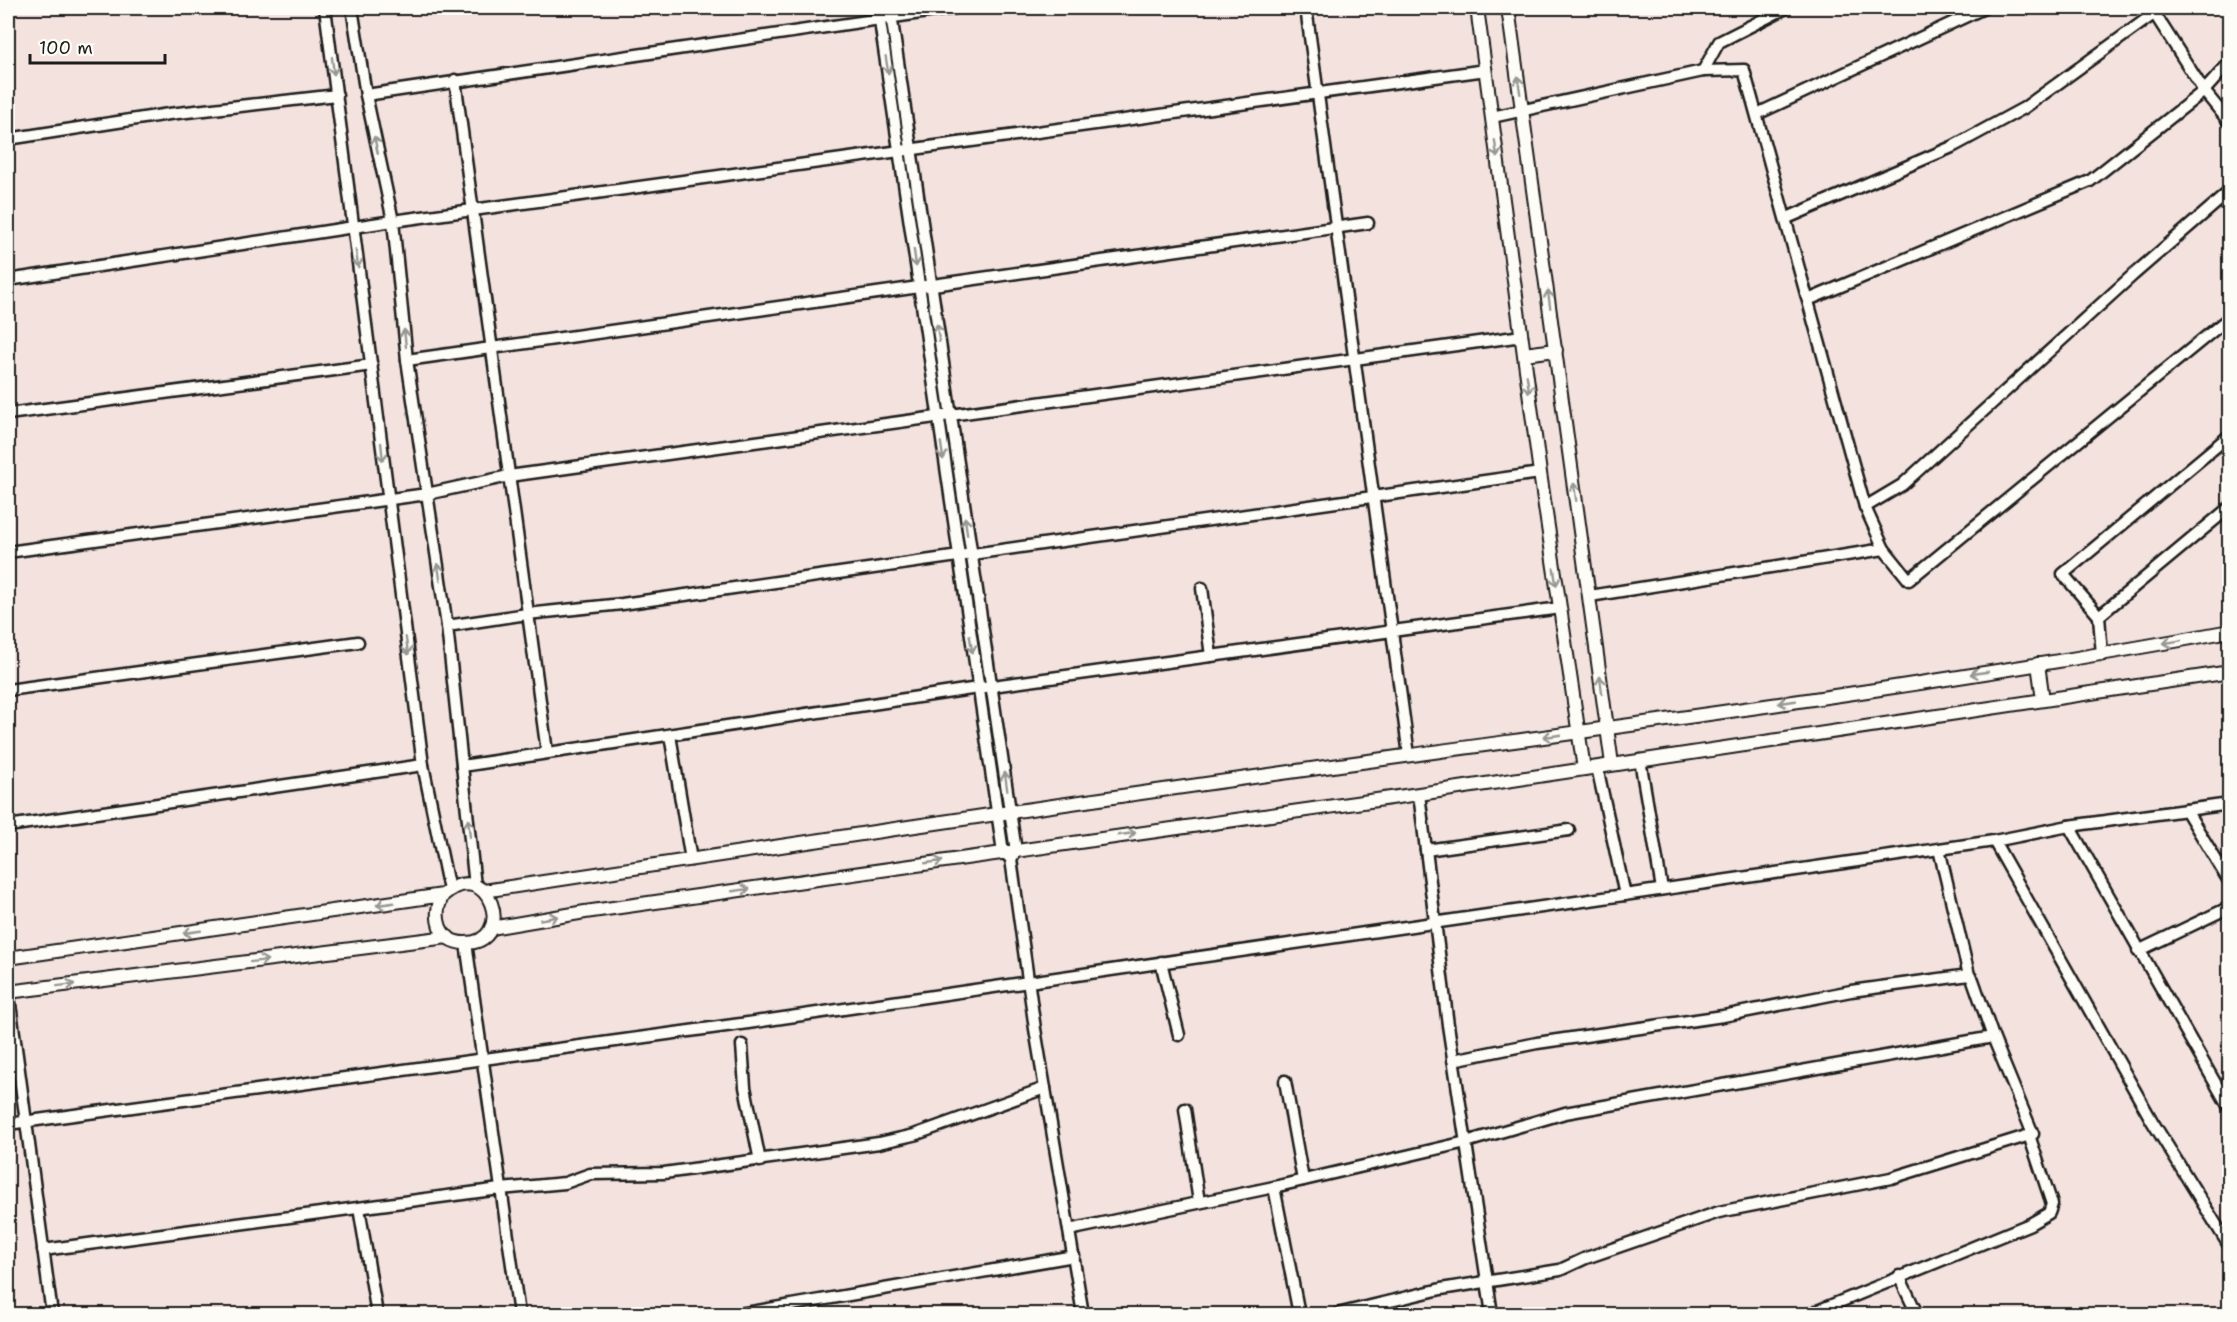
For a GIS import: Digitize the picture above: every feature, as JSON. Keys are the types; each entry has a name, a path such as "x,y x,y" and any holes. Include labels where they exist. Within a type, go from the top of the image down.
{"main road":[{"path":"1478,8 1540,473 1579,732 1590,768"},
{"path":"1508,8 1612,764"},
{"path":"1524,354 1556,350"},
{"path":"8,958 446,893 466,885 479,889 691,860 1004,812 1606,729 2102,655 2229,632"},
{"path":"2038,664 2043,699"},
{"path":"8,991 447,937 466,943 476,941 491,928 585,912 1010,854 2229,672"},
{"path":"479,889 494,908 491,928"},
{"path":"446,893 437,906 436,917 447,937"}],"street":[{"path":"325,8 423,765 446,893"},
{"path":"352,8 366,95 393,221 407,360 447,626 462,766 479,889"},
{"path":"366,95 879,13 955,8"},
{"path":"1306,8 1409,755"},
{"path":"1703,71 1719,42 1786,8"},
{"path":"1757,114 1983,8"},
{"path":"1787,218 1952,147 2024,108 2156,10 2204,91 2229,123"},
{"path":"891,12 991,687 1010,854 1045,1088 1083,1314"},
{"path":"879,13 978,688 1004,812"},
{"path":"1808,300 2090,181 2204,91 2229,62"},
{"path":"8,280 352,226 473,212 1486,70"},
{"path":"1492,117 1703,71 1744,70 1787,218 1865,507 1884,549 1910,580 2229,317"},
{"path":"455,80 547,752"},
{"path":"8,139 169,114 337,95"},
{"path":"1865,507 1902,486 2133,275 2229,191"},
{"path":"407,360 1368,223"},
{"path":"8,552 427,494 509,476 950,417 1522,336"},
{"path":"8,414 372,365"},
{"path":"2102,655 2099,616 2063,574 2229,435"},
{"path":"447,626 528,614 622,604 970,552 1540,473"},
{"path":"2099,616 2229,507"},
{"path":"1590,596 1884,549"},
{"path":"1202,588 1211,656"},
{"path":"462,766 978,688 1560,608"},
{"path":"8,690 358,642"},
{"path":"670,735 691,860"},
{"path":"1640,760 1662,889"},
{"path":"8,826 423,765"},
{"path":"1590,768 1625,895"},
{"path":"1419,794 1453,1060 1492,1314"},
{"path":"8,1124 1435,924 1994,841 2069,826 2229,804"},
{"path":"2186,810 2229,883"},
{"path":"2069,826 2229,1109"},
{"path":"1426,850 1569,830"},
{"path":"1994,841 2152,1121 2229,1247"},
{"path":"1336,1314 1441,1289 1560,1270 1586,1258 1719,1212 1891,1178 2033,1134 1993,1037 1973,980 1969,975 1939,849"},
{"path":"2138,951 2229,907"},
{"path":"466,943 519,1314"},
{"path":"1161,962 1179,1035"},
{"path":"1453,1060 1537,1043 1723,1016 1851,992 1969,975"},
{"path":"8,991 52,1314"},
{"path":"1069,1230 1274,1187 1466,1142 1565,1113 1993,1037"},
{"path":"742,1045 745,1087 760,1161"},
{"path":"1285,1081 1304,1180"},
{"path":"43,1250 500,1189 565,1183 590,1174 664,1173 879,1143 914,1135 1045,1088"},
{"path":"1185,1109 1199,1202"},
{"path":"1810,1314 2030,1224 2049,1213 2052,1204 2030,1135"},
{"path":"1274,1187 1299,1314"},
{"path":"359,1208 377,1314"},
{"path":"740,1314 1074,1256"},
{"path":"1899,1276 1917,1314"}]}
